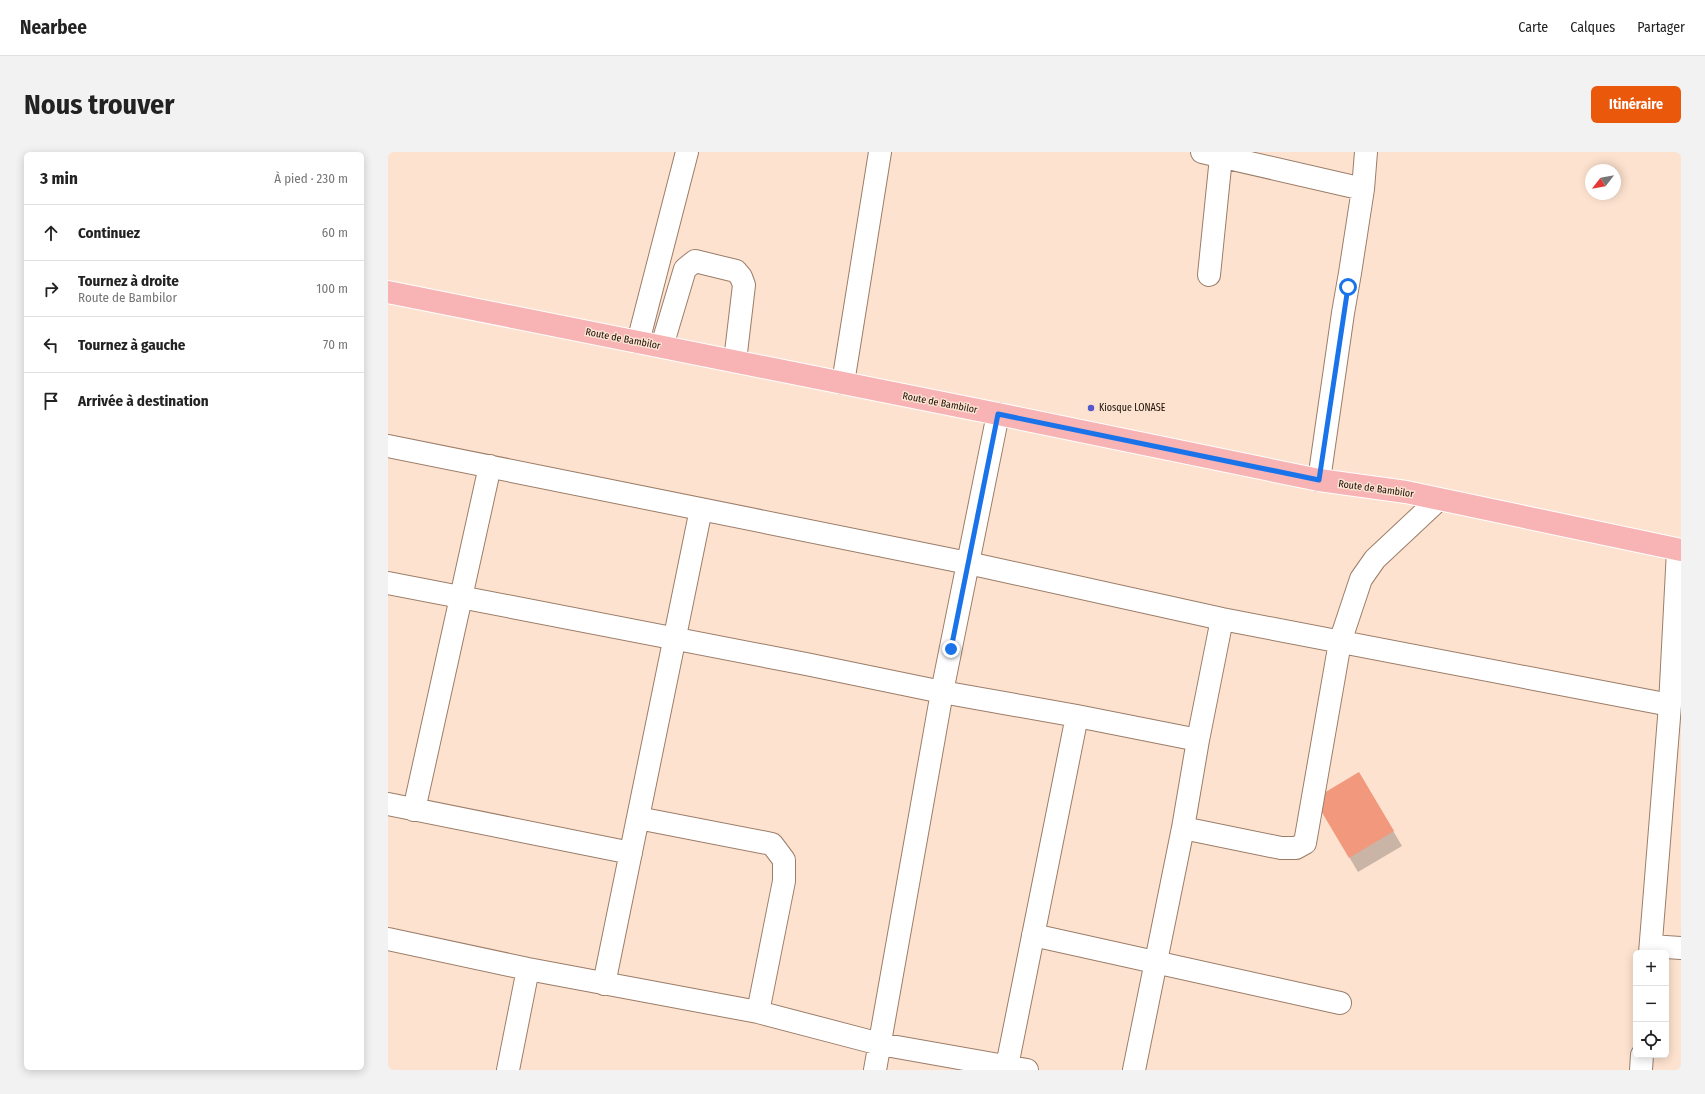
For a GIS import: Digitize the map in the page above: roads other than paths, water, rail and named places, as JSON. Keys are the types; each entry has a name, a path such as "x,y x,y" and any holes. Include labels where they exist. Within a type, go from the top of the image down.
{"main road":[{"name":"Route de Bambilor","path":"388,292 662,346 1319,480 1406,492 1680,550"}],"street":[{"path":"638,342 687,152"},
{"path":"843,383 880,152"},
{"path":"1319,480 1343,313 1363,189 1366,152"},
{"path":"1209,275 1212,154 1363,189"},
{"path":"662,346 686,269 695,261 736,271 741,277 744,285 735,361"},
{"path":"875,1070 942,692 998,414"},
{"path":"388,446 968,563 1222,619 1670,705"},
{"path":"414,810 490,466"},
{"path":"1183,828 1281,848 1296,848 1304,843 1340,642 1360,579 1375,559 1438,500"},
{"path":"604,984 701,509"},
{"path":"1680,550 1670,705 1651,949 1681,948"},
{"path":"388,583 942,692 1077,716 1198,740"},
{"path":"1134,1070 1183,828 1198,740 1222,619"},
{"path":"388,939 604,984 758,1012 880,1044 1017,1068 1033,935 1077,716"},
{"path":"388,804 631,853"},
{"path":"638,818 772,844 784,860 784,881 758,1012"},
{"path":"1033,935 1340,1003"},
{"path":"508,1070 528,969"},
{"path":"1641,1070 1642,1058"}],"place":[{"name":"Kiosque LONASE","path":"1091,408"}]}
